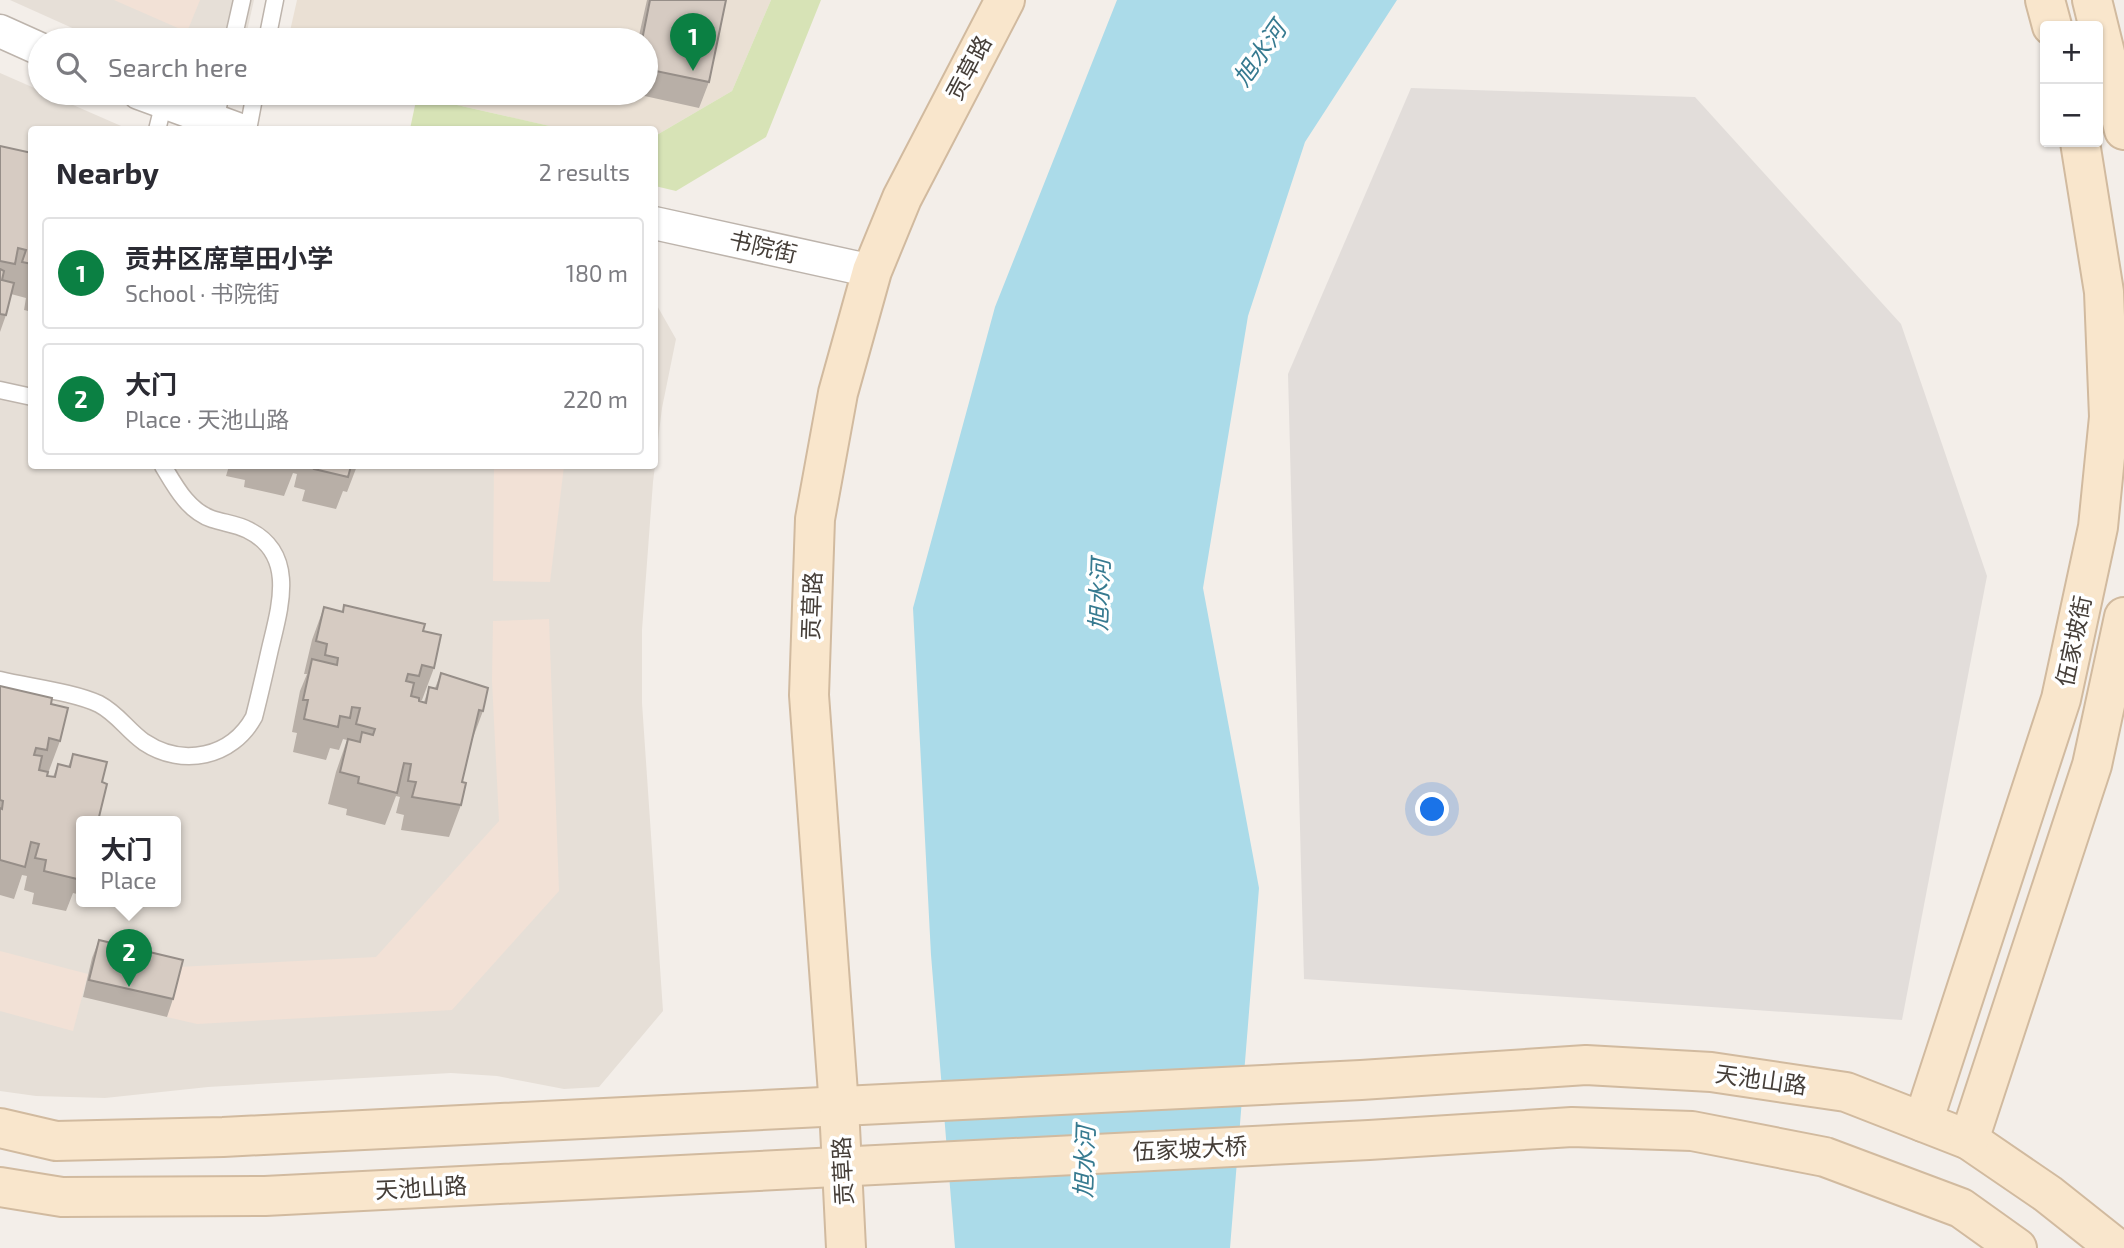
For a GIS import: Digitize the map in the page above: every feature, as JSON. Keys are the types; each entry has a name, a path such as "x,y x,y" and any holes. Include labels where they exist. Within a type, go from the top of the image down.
{"main road":[{"name":"贡草路","path":"846,1248 843,1166 809,695 815,519 836,405 872,271 902,198 1005,0"},
{"path":"2046,0 2051,21"},
{"path":"2092,0 2124,130"},
{"name":"伍家坡街","path":"1923,1122 2062,699 2098,527 2109,417 2104,292 2081,147"},
{"name":"伍家坡街","path":"1969,1140 2092,765 2124,617"},
{"name":"天池山路","path":"839,1107 1361,1080 1586,1065 1711,1072 1846,1092 1969,1140 2048,1194 2116,1248"},
{"path":"0,1128 56,1141 223,1137 839,1107"},
{"name":"伍家坡大桥","path":"843,1166 1369,1140 1572,1127 1692,1131 1825,1157 1961,1208 2017,1248"},
{"name":"天池山路","path":"0,1187 62,1197 265,1196 843,1166"}],"street":[{"path":"0,31 28,44"},
{"path":"153,108 226,114"},
{"name":"书院街","path":"658,224 872,271"}],"lane":[{"path":"236,28 242,0"},
{"path":"269,28 275,0"},
{"path":"249,126 253,105"},
{"path":"0,390 28,396"},
{"path":"0,680 96,703 118,715 145,742 186,755 216,753 229,746 248,728 254,717 283,597 281,571 267,544 250,531 209,519 195,510 185,500 165,469"}],"shaded area":[{"path":"10,0 254,0 248,28 72,28"},
{"path":"114,0 200,0 189,28 178,28"},
{"path":"297,0 771,0 732,91 658,134 658,126 550,126 456,105 658,105 658,28 291,28"},
{"path":"0,73 28,85 28,105 73,105 121,126 28,126 28,469 655,469 642,630 642,703 663,1011 599,1087 564,1089 497,1076 451,1073 208,1087 105,1098 36,1096 0,1091"},
{"path":"1411,88 1695,97 1901,324 1987,576 1902,1020 1304,979 1288,374"},
{"path":"658,307 676,339 658,441"},
{"path":"494,469 564,469 550,582 493,581"},
{"path":"549,619 559,891 452,1010 197,1024 167,1017 178,967 376,957 499,821 492,681 493,621"},
{"path":"0,951 88,974 73,1031 0,1011"}],"green space":[{"path":"771,0 821,0 766,137 676,191 658,187 658,134 732,91"},
{"path":"415,105 457,105 550,126 411,126"}],"water":[{"name":"旭水河","path":"1117,0 1397,0 1305,142 1248,316 1203,588 1259,888 1230,1248 955,1248 931,955 913,608 995,307"}],"building":[{"path":"650,0 726,0 709,82 658,71 658,28 644,28"},
{"path":"0,146 28,152 28,263 22,262 26,250 18,248 15,264 0,261"},
{"path":"0,269 4,271 2,280 14,283 6,315 0,314"},
{"path":"314,469 350,469 348,477"},
{"path":"344,605 425,624 423,631 441,635 434,668 422,665 419,676 408,674 406,681 414,683 411,696 419,698 419,701 426,703 429,687 437,689 441,673 488,688 483,711 479,710 462,782 466,783 461,805 412,797 416,782 408,781 411,764 404,763 397,793 358,783 359,777 340,772 348,739 360,742 362,732 373,735 375,729 356,724 360,708 352,707 350,718 340,716 338,727 304,719 308,700 303,700 312,659 337,665 338,658 325,655 327,644 316,641 324,607 343,612"},
{"path":"0,686 52,698 51,704 68,708 60,741 49,738 47,750 36,748 34,755 42,756 39,770 48,772 47,776 55,777 58,764 70,767 73,754 107,762 102,782 107,784 99,816 76,816 76,879 44,871 46,860 35,858 39,844 31,842 25,867 0,860 0,808 2,809 3,801 0,800"},
{"path":"99,940 183,960 173,999 89,980"}],"place":[{"name":"贡井区席草田小学","path":"693,71"},
{"name":"大门","path":"129,987"}]}
